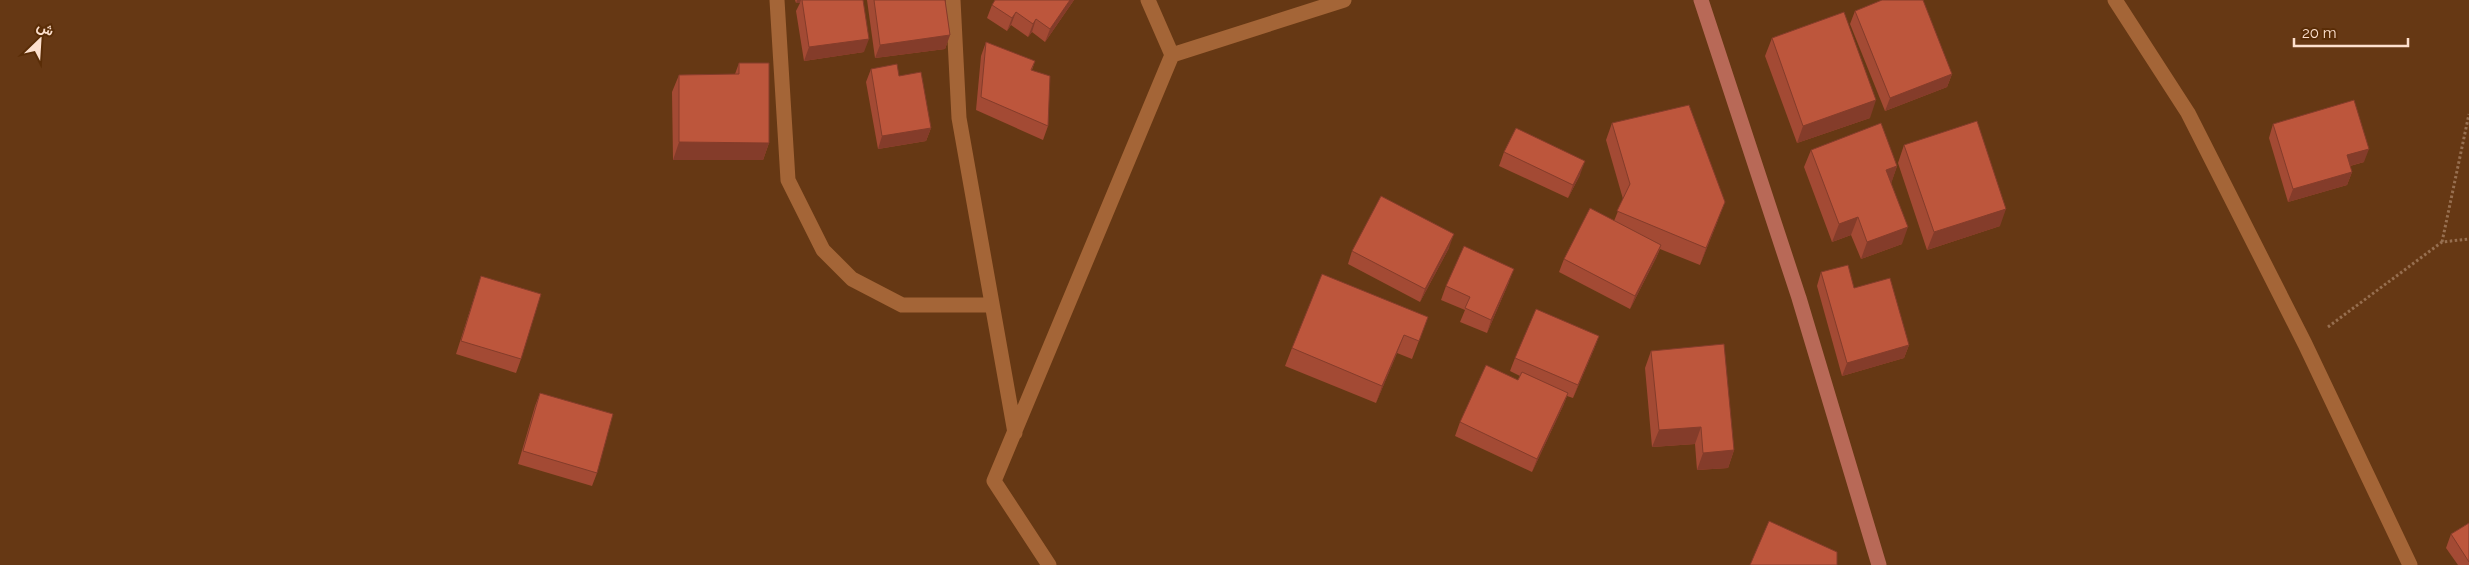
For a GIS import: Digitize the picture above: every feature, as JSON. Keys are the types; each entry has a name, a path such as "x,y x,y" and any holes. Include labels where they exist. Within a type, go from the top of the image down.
{"main road":[{"path":"1701,0 1800,298 1879,565"}],"street":[{"path":"777,0 788,180 823,250 852,279 902,305 992,305"},
{"path":"953,0 959,118 1015,433"},
{"path":"1049,565 994,481 1172,55 1148,0"},
{"path":"1172,55 1344,0"},
{"path":"2115,0 2188,113 2305,344 2410,565"}],"path":[{"path":"2442,242 2469,114"},
{"path":"2305,344 2442,242 2469,239"}],"building":[{"path":"802,0 863,0 869,39 809,47"},
{"path":"874,0 945,0 950,35 880,45"},
{"path":"995,0 1070,0 1050,29 1036,19 1033,24 1016,12 1012,18 992,5"},
{"path":"1882,0 1923,0 1952,74 1890,98 1855,11"},
{"path":"1844,12 1876,100 1803,126 1772,38"},
{"path":"986,42 1035,61 1031,70 1050,76 1048,126 981,97"},
{"path":"739,63 769,63 769,143 679,142 679,75 739,74"},
{"path":"897,64 899,76 921,72 931,128 882,136 871,69"},
{"path":"2354,100 2369,149 2347,155 2352,172 2293,189 2273,124"},
{"path":"1689,105 1725,202 1706,248 1617,211 1630,184 1612,123"},
{"path":"1977,121 2006,209 1934,232 1904,145"},
{"path":"1881,123 1897,166 1886,170 1908,227 1867,242 1858,217 1839,224 1811,150"},
{"path":"1516,128 1585,161 1573,185 1504,152"},
{"path":"1381,196 1454,234 1425,289 1352,251"},
{"path":"1590,208 1661,245 1635,296 1564,259"},
{"path":"1464,246 1514,269 1491,320 1465,308 1470,297 1446,286"},
{"path":"1848,265 1854,288 1890,278 1909,345 1847,363 1821,272"},
{"path":"1322,274 1428,317 1419,341 1404,335 1382,386 1292,348"},
{"path":"481,276 541,294 521,359 461,341"},
{"path":"1536,309 1599,336 1578,385 1515,358"},
{"path":"1724,344 1734,450 1703,453 1701,427 1659,430 1651,351"},
{"path":"1486,365 1518,380 1522,372 1568,393 1537,459 1460,422"},
{"path":"540,393 613,414 597,473 523,451"},
{"path":"1769,521 1837,552 1837,565 1750,565"},
{"path":"2469,523 2469,562 2451,534"}]}
